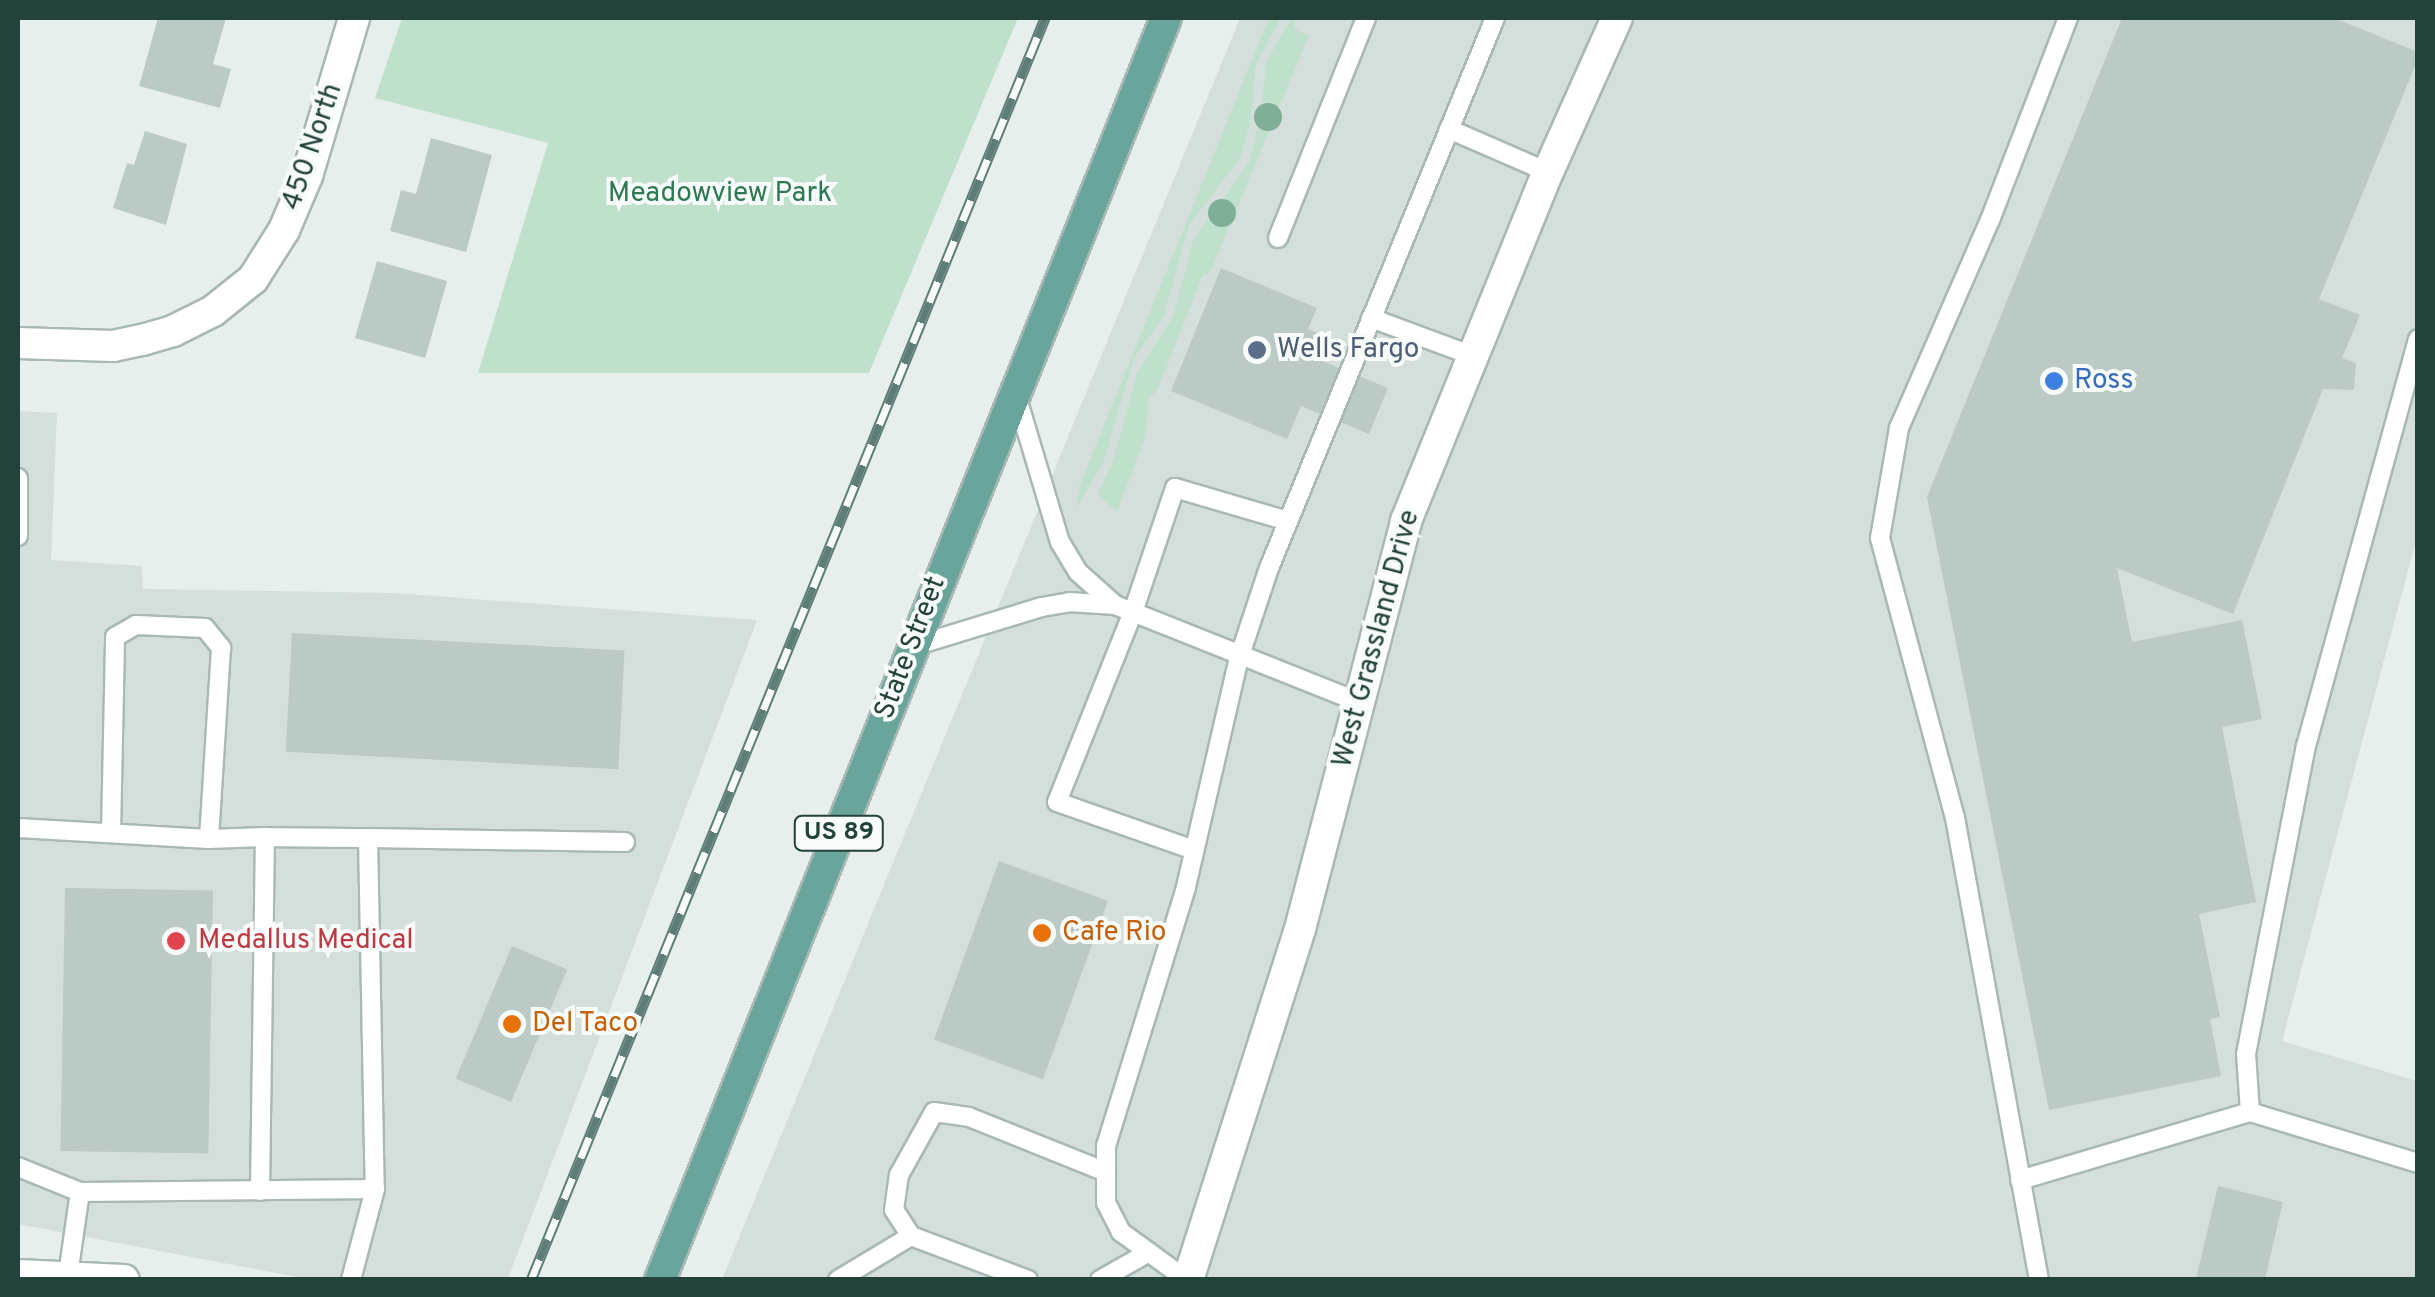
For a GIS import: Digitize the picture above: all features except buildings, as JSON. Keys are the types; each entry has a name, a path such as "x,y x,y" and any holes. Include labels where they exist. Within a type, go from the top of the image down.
{"main road":[{"name":"State Street","path":"660,1280 1166,18"}],"street":[{"name":"450 North","path":"18,343 114,346 173,332 214,311 253,279 284,230 307,176 354,18"},
{"name":"West Grassland Drive","path":"1187,1280 1300,929 1406,521 1548,172 1617,18"},
{"path":"18,1275 124,1280"}],"lane":[{"path":"1278,238 1366,18"},
{"path":"1187,1280 1122,1232 1106,1203 1106,1146 1194,850 1239,658 1288,521 1495,18"},
{"path":"2038,1280 1955,818 1880,538 1900,428 1990,220 2068,18"},
{"path":"1449,129 1548,172"},
{"path":"1371,318 1472,356"},
{"path":"2250,1112 2246,1054 2306,746 2418,339"},
{"path":"1015,392 1060,542 1078,572 1114,604 1239,658 1359,702"},
{"path":"18,478 18,536"},
{"path":"1194,850 1057,802 1133,612 1176,488 1288,521"},
{"path":"911,648 1042,606 1070,602 1114,604"},
{"path":"110,834 115,637 136,624 205,628 220,648 209,839"},
{"path":"18,828 209,839 625,842"},
{"path":"260,1191 264,837"},
{"path":"351,1280 376,1189 368,838"},
{"path":"1028,1280 911,1236 894,1210 899,1175 934,1112 969,1117 1106,1172"},
{"path":"2020,1180 2250,1112 2418,1163"},
{"path":"18,1167 80,1192 376,1189"},
{"path":"68,1275 80,1192"},
{"path":"838,1280 911,1236"},
{"path":"1100,1280 1149,1252"}],"shaded area":[{"path":"1240,18 2417,18 2417,537 2282,1041 2417,1081 2417,1279 722,1279"},
{"path":"18,411 57,413 51,560 142,566 143,589 394,593 757,620 508,1279 308,1279 18,1224"}],"green space":[{"name":"Meadowview Park","path":"402,18 1018,18 869,373 478,373 548,143 375,98"},
{"path":"1269,18 1281,18 1256,64 1251,119 1241,157 1189,225 1164,316 1134,358 1103,464 1075,510 1080,485"},
{"path":"1292,18 1296,18 1294,26 1299,32 1309,35 1210,273 1203,275 1157,391 1149,397 1145,437 1117,512 1098,494 1113,461 1137,373 1173,317 1193,240 1249,162 1261,117 1266,62"}],"railway":[{"path":"531,1280 1045,18"}],"place":[{"name":"Wells Fargo","path":"1257,350"},
{"name":"Ross","path":"2054,381"},
{"name":"Cafe Rio","path":"1042,933"},
{"name":"Medallus Medical","path":"176,941"},
{"name":"Del Taco","path":"512,1024"}]}
